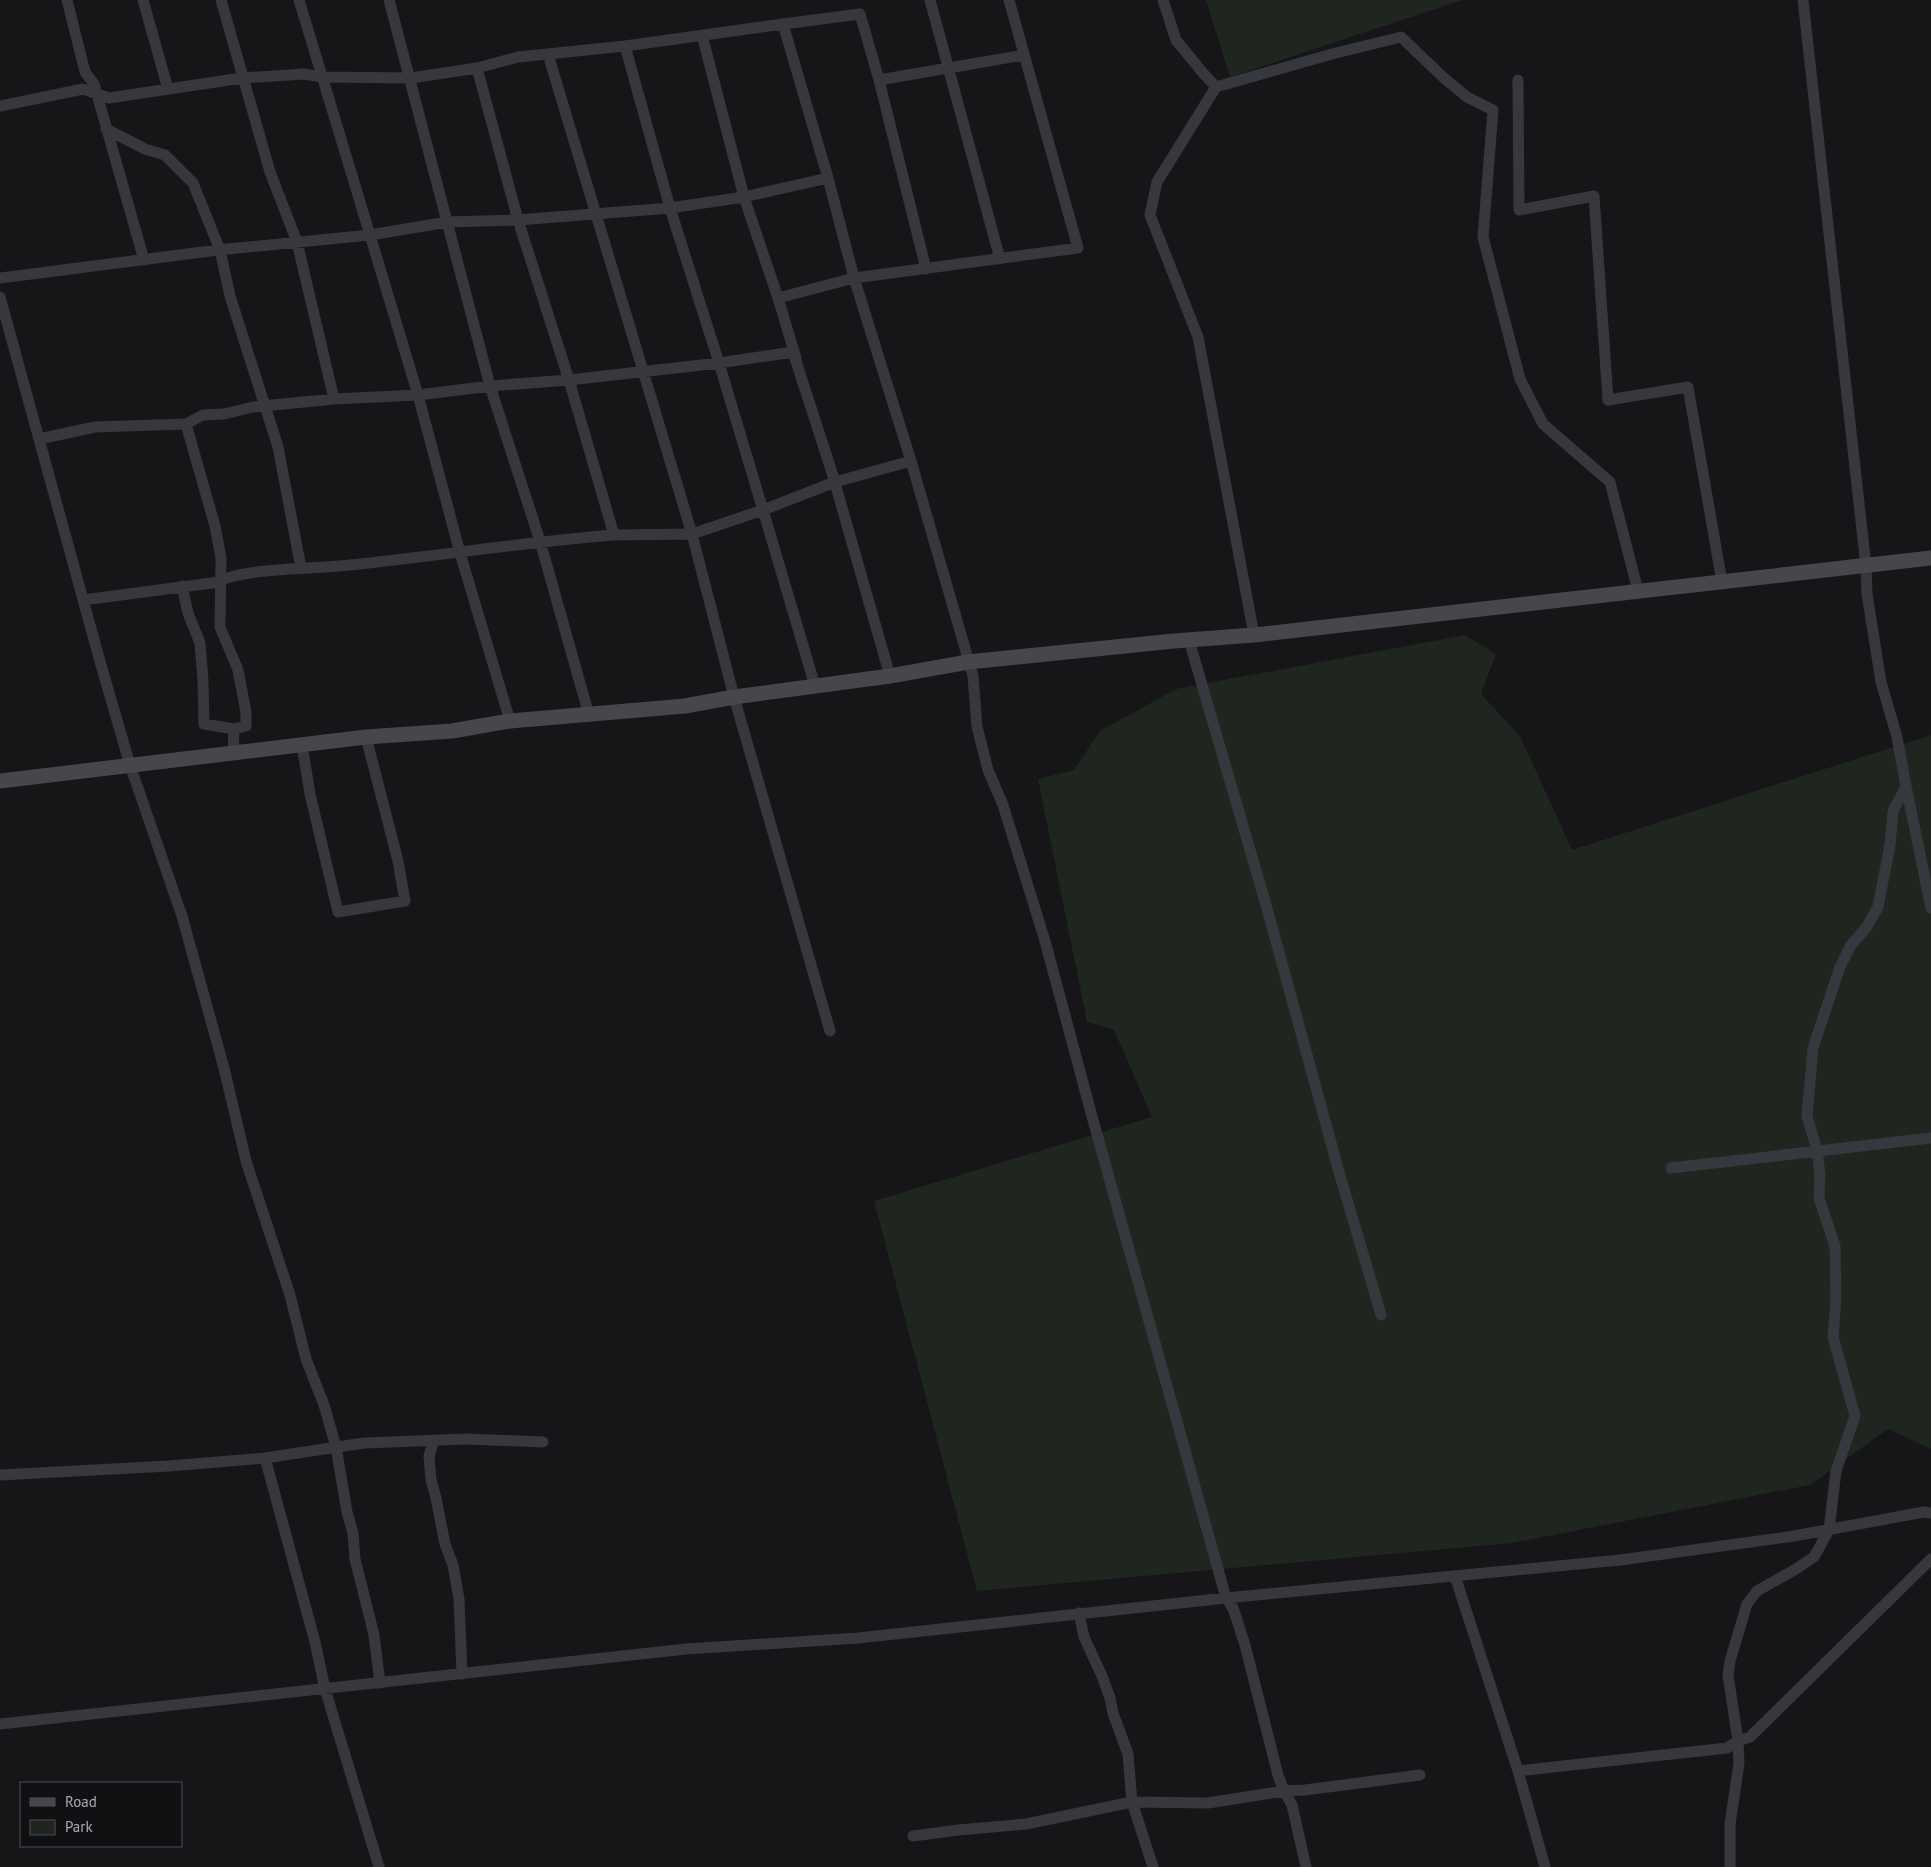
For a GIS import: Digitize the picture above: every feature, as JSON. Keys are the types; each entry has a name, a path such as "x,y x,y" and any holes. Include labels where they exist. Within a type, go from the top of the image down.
{"street":[{"path":"67,0 86,72 94,84 144,260"},
{"path":"143,0 168,89"},
{"path":"221,0 270,172 297,242 334,399"},
{"path":"299,0 418,395 460,553 510,721"},
{"path":"389,0 411,78 490,386 540,541 589,715"},
{"path":"930,0 1000,259"},
{"path":"778,298 854,278 1078,248 1008,0"},
{"path":"1163,0 1176,40 1216,86"},
{"path":"1803,0 1866,566 1866,594 1881,682 1897,737 1931,908"},
{"path":"0,106 83,89 109,98 242,78 304,74 322,77 411,78 477,68 518,57 626,46 860,14 879,80 926,269"},
{"path":"783,24 828,178 854,278 911,461 973,676 977,727 988,770 1004,806 1046,941 1093,1120 1226,1598 1233,1608 1246,1645 1278,1775 1292,1805 1306,1867"},
{"path":"702,35 744,197 778,298 835,482 890,676"},
{"path":"1254,636 1198,337 1150,215 1158,182 1216,86 1401,37 1467,97 1493,110 1483,237 1520,380 1543,424 1610,482 1638,591"},
{"path":"626,46 670,208 719,363 815,686"},
{"path":"549,54 692,534 734,697 830,1031"},
{"path":"879,80 1024,55"},
{"path":"477,68 518,220 614,535"},
{"path":"1518,80 1519,210 1594,196 1608,400 1688,387 1722,582"},
{"path":"106,129 145,149 165,155 193,184 220,250 230,296 278,446 301,568"},
{"path":"0,278 220,250 370,234 447,222 518,220 670,208 744,197 828,178"},
{"path":"0,296 130,765 182,916 224,1068 246,1161 290,1295 306,1359 324,1406 336,1447 347,1512 354,1533 356,1559 374,1635 380,1683"},
{"path":"39,439 95,427 186,424 203,415 224,414 265,406 334,399 418,395 490,386 568,380 643,370 719,363 793,352 835,482"},
{"path":"182,586 188,613 200,643 204,724 234,729 246,726 246,712 238,670 220,628 221,558 215,526 186,424"},
{"path":"83,600 212,583 221,579 269,570 347,566 460,553 540,541 614,535 692,534 763,510 835,482 911,461"},
{"path":"0,781 366,737 452,731 510,721 685,706 734,697 890,676 968,662 1189,640 1254,636 1931,558"},
{"path":"1189,640 1268,912 1338,1172 1381,1315"},
{"path":"233,753 234,729"},
{"path":"302,745 310,794 338,912 405,901 398,861 366,737"},
{"path":"1730,1867 1730,1824 1739,1763 1738,1741 1728,1675 1730,1661 1747,1604 1757,1591 1814,1557 1829,1530 1836,1471 1855,1416 1834,1337 1836,1299 1835,1246 1819,1198 1820,1175 1817,1150 1807,1116 1813,1048 1840,966 1850,945 1866,928 1878,907 1890,845 1893,811 1906,786"},
{"path":"1671,1168 1931,1138"},
{"path":"0,1475 169,1466 265,1458 364,1443 467,1439 543,1442"},
{"path":"434,1440 429,1456 430,1480 436,1498 445,1544 453,1565 460,1599 462,1674"},
{"path":"265,1458 315,1642 325,1689 380,1867"},
{"path":"0,1724 705,1647 858,1638 1079,1613 1620,1560 1829,1530 1924,1512 1931,1513"},
{"path":"1518,1771 1727,1748 1738,1741 1750,1737 1931,1559"},
{"path":"1455,1576 1518,1771 1545,1867"},
{"path":"1079,1613 1084,1637 1102,1676 1110,1698 1113,1714 1128,1754 1132,1802 1153,1867"},
{"path":"913,1836 1026,1824 1132,1802 1208,1803 1284,1791 1420,1775"}],"green space":[{"path":"1206,0 1462,0 1230,77"},
{"path":"1465,635 1496,654 1481,694 1520,736 1572,850 1931,735 1931,1449 1888,1429 1810,1485 1512,1543 977,1591 874,1201 1152,1117 1114,1030 1087,1022 1038,779 1074,770 1100,731 1176,689"}]}
